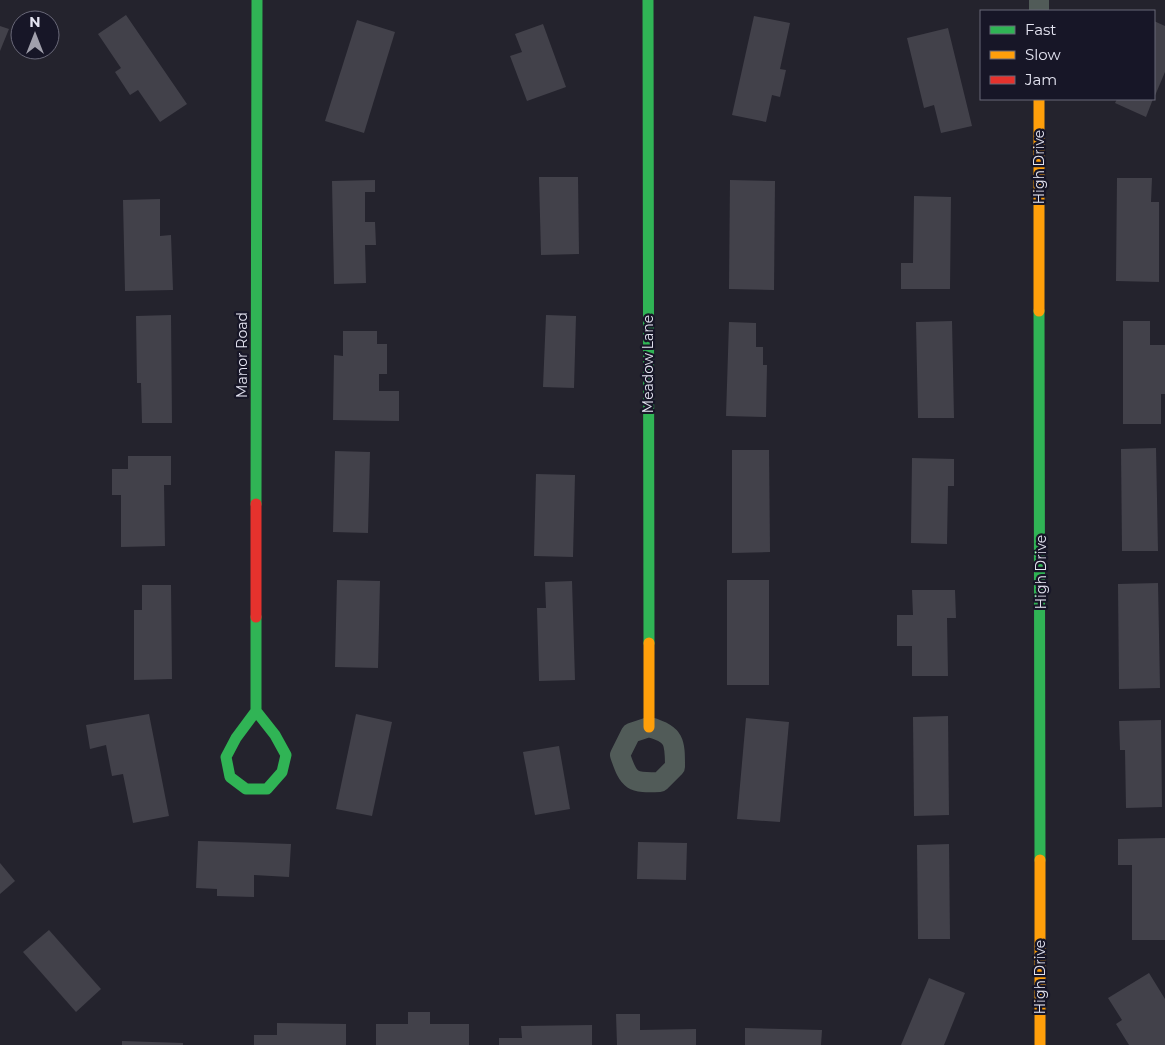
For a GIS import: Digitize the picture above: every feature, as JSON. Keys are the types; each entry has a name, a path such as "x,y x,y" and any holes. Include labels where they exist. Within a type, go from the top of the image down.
{"street":[{"name":"Manor Road","path":"256,711 258,0"},
{"name":"Meadow Lane","path":"648,0 649,727"},
{"name":"High Drive","path":"1039,100 1040,1045"},
{"path":"256,711 275,735 286,755 282,772 267,789 246,789 230,777 226,757 236,738 256,711"}],"building":[{"path":"126,15 187,104 160,122 138,90 130,95 115,72 121,68 98,34"},
{"path":"754,16 790,23 780,69 786,70 780,97 772,95 766,122 732,115"},
{"path":"357,20 395,32 364,133 325,121"},
{"path":"1155,21 1165,26 1165,72 1155,96"},
{"path":"543,24 566,87 527,101 510,56 522,52 515,34"},
{"path":"0,26 9,29 0,51"},
{"path":"948,28 972,126 941,133 934,105 924,108 907,38"},
{"path":"1116,100 1153,100 1146,117 1115,103"},
{"path":"539,177 578,177 579,254 541,255"},
{"path":"1117,178 1152,178 1151,202 1159,202 1159,282 1116,281"},
{"path":"375,180 375,192 365,192 365,222 375,222 376,245 365,245 366,283 334,284 332,181"},
{"path":"730,180 775,181 774,290 729,289"},
{"path":"914,196 951,197 950,289 901,289 901,263 913,263"},
{"path":"160,199 160,236 171,235 173,290 125,291 123,200"},
{"path":"171,315 172,423 142,423 141,383 137,383 136,316"},
{"path":"546,315 576,316 574,388 543,387"},
{"path":"952,321 954,418 918,418 916,322"},
{"path":"1123,321 1150,321 1150,345 1165,345 1165,394 1161,394 1161,424 1123,424"},
{"path":"729,322 756,323 756,347 763,347 763,365 767,365 766,417 726,416"},
{"path":"343,331 377,331 377,344 387,344 387,374 379,374 379,391 399,391 399,421 333,420 334,355 343,356"},
{"path":"1156,448 1158,551 1122,551 1121,449"},
{"path":"732,450 769,450 770,552 732,553"},
{"path":"335,451 370,452 368,533 333,532"},
{"path":"128,456 171,456 171,485 164,485 165,546 121,547 121,495 112,495 112,469 128,469"},
{"path":"912,458 954,459 954,486 948,486 947,544 911,543"},
{"path":"536,474 575,475 573,557 534,556"},
{"path":"337,580 380,581 378,668 335,667"},
{"path":"727,580 769,580 769,685 727,685"},
{"path":"572,581 575,680 539,681 537,608 546,608 545,582"},
{"path":"1158,583 1160,688 1119,689 1118,584"},
{"path":"142,585 171,585 172,679 134,680 134,610 142,610"},
{"path":"912,590 955,590 956,618 947,618 948,676 912,676 912,646 897,646 897,615 913,615"},
{"path":"149,714 169,816 133,823 123,774 112,776 106,745 90,749 86,725"},
{"path":"356,714 392,722 372,816 336,809"},
{"path":"948,716 949,815 914,816 913,717"},
{"path":"746,718 789,722 780,822 737,819"},
{"path":"1161,720 1162,807 1126,808 1125,750 1120,750 1119,721"},
{"path":"559,746 570,809 535,815 523,752"},
{"path":"1165,838 1165,940 1132,940 1132,865 1118,865 1118,839"},
{"path":"198,841 291,844 289,877 254,875 254,897 217,896 217,889 196,888"},
{"path":"638,842 687,843 686,880 637,879"},
{"path":"949,844 950,939 918,939 917,845"},
{"path":"0,863 15,881 0,894"},
{"path":"49,930 101,989 76,1012 23,952"},
{"path":"1149,973 1165,999 1165,1045 1129,1045 1116,1024 1122,1020 1108,998"},
{"path":"929,978 965,993 944,1045 901,1045"},
{"path":"408,1012 430,1012 430,1024 469,1024 469,1045 376,1045 376,1024 408,1024"},
{"path":"616,1014 640,1014 640,1030 696,1029 696,1045 617,1045"},
{"path":"277,1023 346,1024 346,1045 254,1045 254,1035 277,1035"},
{"path":"592,1025 592,1045 499,1045 499,1038 522,1038 521,1026"},
{"path":"745,1028 822,1030 821,1045 745,1045"},
{"path":"122,1041 183,1043 183,1045 122,1045"}],"traffic: fast":[{"path":"256,504 257,0"},
{"path":"648,0 649,643"},
{"path":"1039,311 1040,860"},
{"path":"256,617 256,711 236,738 226,757 230,777 246,789 267,789 282,772 286,755 275,735 256,711"}],"traffic: slow":[{"path":"1039,100 1039,311"},
{"path":"649,643 649,727"},
{"path":"1040,860 1040,1045"}],"traffic: jam":[{"path":"256,504 256,617"}]}
